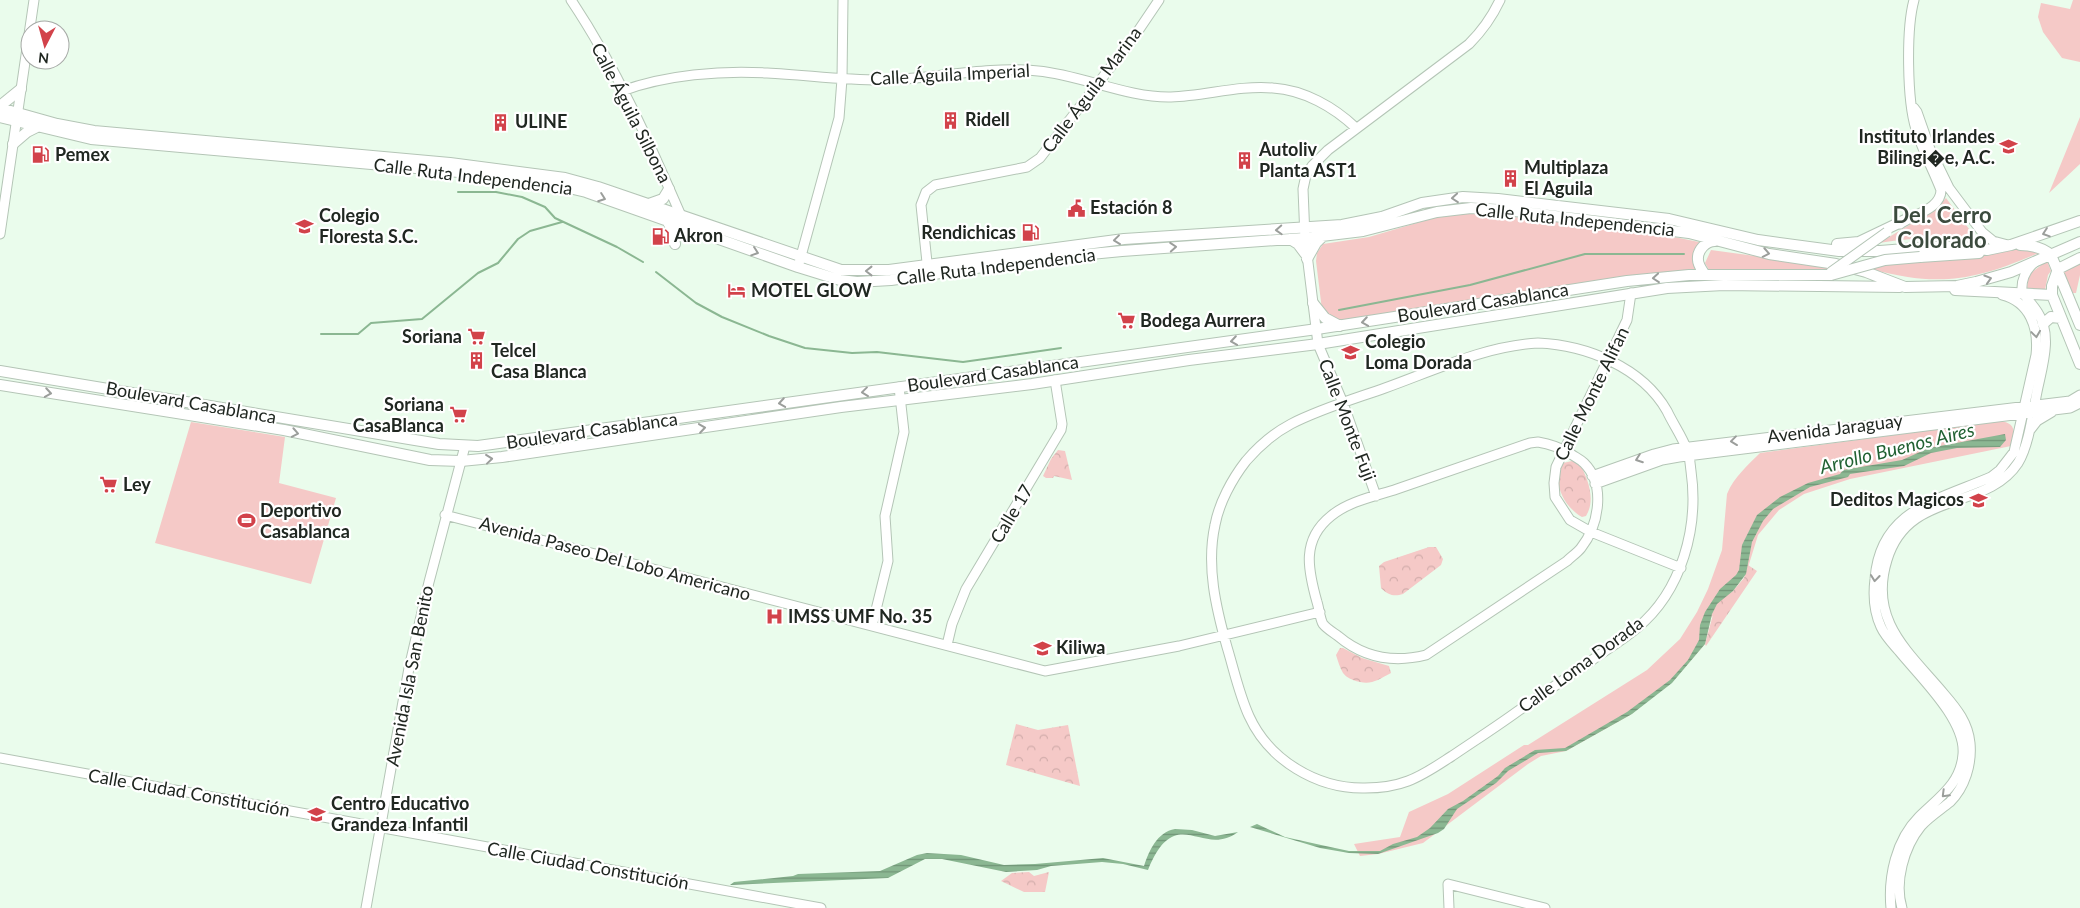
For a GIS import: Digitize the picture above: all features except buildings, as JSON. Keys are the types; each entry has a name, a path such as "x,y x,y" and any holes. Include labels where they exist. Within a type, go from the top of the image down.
{"main road":[{"path":"0,107 21,89"},
{"name":"Calle Ruta Independencia","path":"0,107 17,118 37,127 91,139 430,169 539,181 586,192 686,228 800,262"},
{"name":"Calle Ruta Independencia","path":"0,117 17,118 94,131 450,163 565,178 681,215 800,262 840,280 857,282 891,280 928,270 1124,239 1304,233 1363,222 1422,203 1444,199 1480,197 1669,219 1745,237 1788,244"},
{"path":"13,144 27,132 37,127"},
{"path":"649,204 663,199 669,189"},
{"name":"Calle Ruta Independencia","path":"928,270 1113,252 1290,239 1304,233 1323,236 1363,231 1457,208 1488,208 1668,230 1719,240 1769,254 1836,264 1866,272 1905,287 1940,286"},
{"path":"1590,220 1630,218 1650,220 1686,226 1739,239 1744,239 1745,237"},
{"path":"668,220 672,228 675,244"},
{"path":"1788,244 1809,241 1849,244 1866,239 1905,220"},
{"path":"2011,245 2080,221"},
{"path":"1290,239 1298,244 1307,257 1323,236"},
{"path":"1705,275 1698,260 1700,252 1706,243 1719,240"},
{"path":"1940,286 1957,286 1976,282 2035,262 2080,242"},
{"path":"1788,244 1854,251 1930,247 1962,247 1987,250"},
{"path":"2011,245 2033,245 2046,250 2051,255 2080,325"},
{"name":"Boulevard Casablanca","path":"0,372 439,444 465,446 504,443 1340,326 1627,281 1705,275 1820,276 1885,260 1977,254 2011,245"},
{"path":"2080,258 2058,269 2052,286 2052,295 2060,318 2080,364"},
{"name":"Boulevard Casablanca","path":"0,385 284,430 430,460 461,461 502,457 1189,360 1318,344 1631,294 1703,285 1905,287"},
{"path":"1940,286 1952,290 2052,295"},
{"path":"2080,301 2080,308"},
{"path":"1313,303 1326,318 1340,326"},
{"path":"2043,324 2051,317 2060,318"}],"street":[{"path":"0,234 34,0"},
{"name":"Calle Águila Silbona","path":"571,0 583,18 622,91 686,228"},
{"path":"800,262 839,118 842,79 843,0"},
{"name":"Calle Águila Marina","path":"928,270 921,205 926,192 935,185 1027,167 1040,158 1134,37 1159,0"},
{"name":"Calle Monte Fuji","path":"1376,496 1343,403 1318,344 1304,233 1303,189 1306,174 1328,150 1469,44 1493,15 1500,0"},
{"path":"1831,273 1905,220 1935,205 1941,195 1941,190 1916,130 1912,114 1909,26 1914,0"},
{"name":"Calle Águila Imperial","path":"622,91 646,82 717,73 765,72 842,79 888,80 1010,68 1041,71 1134,92 1170,97 1273,88 1304,94 1341,113 1356,128"},
{"path":"1912,106 1917,112 1939,169 1963,208 1988,238 1998,243 2011,245"},
{"path":"2029,409 2044,355 2043,324 2038,313 2022,292 2025,275 2035,262"},
{"path":"1902,908 1899,890 1901,874 1911,842 1925,822 1957,794 1967,773 1970,752 1968,730 1960,714 1899,641 1889,624 1883,604 1883,580 1886,561 1899,534 1913,520 1926,512 1988,487 2003,478 2018,462 2029,409 2036,355 2035,325 2024,306 2009,297 1992,292"},
{"name":"Calle Monte Alifan","path":"1631,294 1627,320 1556,467 1555,497 1570,520 1591,532 1681,568"},
{"name":"Calle Loma Dorada","path":"1521,344 1554,344 1588,351 1608,360 1629,372 1654,393 1662,404 1688,451 1693,484 1694,511 1690,537 1681,568 1662,600 1639,627 1506,720 1422,775 1391,786 1350,788 1329,784 1308,776 1272,750 1249,717 1224,636 1212,582 1211,564 1215,526 1220,505 1244,463 1259,447 1289,425 1343,403 1478,355 1521,344"},
{"name":"Calle 17","path":"947,645 952,624 966,589 1062,430 1055,380"},
{"path":"872,626 888,561 884,516 904,432 899,387"},
{"name":"Avenida Jaraguay","path":"1688,451 1996,417 2079,400"},
{"name":"Avenida Jaraguay","path":"1594,480 1688,451 2029,409 2070,408 2079,400"},
{"path":"1891,908 1890,879 1901,846 1910,828 1918,818 1949,790 1960,769 1963,743 1955,720 1881,628 1874,598 1878,559 1889,536 1898,523 1909,513 1991,477 2000,470 2014,452 2024,434 2033,425 2044,416 2062,409"},
{"path":"1996,417 2014,420 2024,434"},
{"path":"1530,443 1547,443 1565,451 1583,462 1594,480 1598,508 1591,532 1581,548 1567,561 1426,655 1412,658 1385,658 1365,654 1348,645 1323,624 1308,563 1313,538 1320,526 1331,516 1343,508 1530,443"},
{"name":"Avenida Isla San Benito","path":"366,908 409,668 445,515 465,446"},
{"name":"Avenida Paseo Del Lobo Americano","path":"445,515 872,626 1050,670 1179,646 1320,612"},
{"name":"Calle Ciudad Constitución","path":"0,758 821,908"},
{"path":"1449,908 1448,884 1546,908"}],"green space":[{"path":"2073,0 2080,0 2080,62 2062,58 2043,32 2038,17 2041,3 2070,9"},
{"path":"2080,117 2080,164 2049,193"},
{"path":"1946,198 1978,241 1929,238 1879,243 1936,209"},
{"path":"1460,213 1525,218 1669,236 1704,243 1698,273 1341,322 1322,310 1316,261 1317,253 1323,244 1369,237 1437,217"},
{"path":"2021,248 2041,252 1997,269 1958,278 1918,278 1871,269 1908,262 1983,255"},
{"path":"1711,250 1836,267 1821,270 1709,270 1705,263"},
{"path":"2047,261 2051,271 2048,275 2045,290 2027,289 2028,275"},
{"path":"2080,261 2080,275 2076,293 2071,293 2064,273 2065,270"},
{"path":"1999,421 2012,426 2014,437 2011,446 1850,479 1804,494 1779,510 1758,535 1746,574 1711,618 1705,644 1674,680 1630,715 1566,751 1541,756 1528,764 1423,843 1378,854 1360,856 1354,844 1400,837 1409,812 1448,794 1647,670 1680,639 1697,612 1708,589 1722,550 1727,494 1737,477 1760,453"},
{"name":"Deportivo Casablanca","path":"191,422 285,437 279,483 336,498 311,584 155,543"},
{"path":"1058,450 1065,451 1072,480 1054,476 1053,478 1046,478 1043,476 1051,459"},
{"path":"1572,461 1580,464 1590,490 1589,510 1586,516 1582,517 1565,501 1559,486 1558,478 1563,463"},
{"path":"1429,547 1436,547 1443,559 1441,565 1403,594 1391,595 1381,588 1379,566 1384,562"},
{"path":"1748,565 1757,571 1706,646 1714,611 1723,598 1733,591 1744,578"},
{"path":"1340,648 1362,658 1389,666 1391,673 1369,683 1350,679 1343,673 1338,662 1336,655"},
{"path":"1016,724 1038,730 1068,725 1080,786 1006,765"},
{"path":"1029,872 1034,876 1049,872 1045,892 1024,892 1001,881 1012,873"}],"shaded area":[{"path":"2005,434 2006,440 2000,447 1957,448 1931,453 1904,466 1850,474 1848,477 1810,487 1773,509 1763,521 1752,542 1746,574 1733,591 1717,604 1712,614 1705,644 1672,683 1632,714 1566,751 1538,753 1508,771 1496,783 1457,809 1444,829 1438,833 1378,854 1349,853 1320,848 1250,827 1257,824 1285,837 1349,851 1380,851 1393,844 1417,837 1430,828 1448,809 1463,801 1498,776 1505,768 1535,750 1565,748 1627,712 1670,680 1688,660 1699,640 1700,625 1705,612 1720,589 1739,570 1742,545 1757,515 1780,497 1808,483 1840,474 1843,470 1902,460 1929,448"},
{"path":"1175,829 1192,830 1215,836 1238,832 1225,839 1213,840 1190,835 1179,835 1169,839 1158,850 1148,870 1123,864 1102,862 1006,872 942,859 925,859 888,878 730,885 734,882 798,874 880,871 917,855 927,853 961,855 1004,865 1103,858 1144,866 1151,848 1159,838 1163,834"}],"waterway":[{"path":"458,192 496,192 522,197 545,207 555,218 617,247 643,262"},
{"path":"321,334 358,334 371,323 422,319 478,273 498,263 518,239 530,231 562,222"},
{"path":"1339,310 1470,285 1585,254 1684,254"},
{"path":"656,272 696,303 722,317 805,348 852,353 877,352 963,362 1061,348"}],"place":[{"name":"Ridell","path":"951,120"},
{"name":"ULINE","path":"501,122"},
{"name":"Instituto Irlandes Bilingi�e, A.C.","path":"2009,147"},
{"name":"Pemex","path":"41,155"},
{"name":"Autoliv Planta AST1","path":"1245,160"},
{"name":"Multiplaza El Aguila","path":"1510,178"},
{"name":"Estación 8","path":"1076,208"},
{"name":"Colegio Floresta S.C.","path":"305,226"},
{"name":"Rendichicas","path":"1030,233"},
{"name":"Akron","path":"660,236"},
{"name":"MOTEL GLOW","path":"737,291"},
{"name":"Bodega Aurrera","path":"1126,321"},
{"name":"Soriana","path":"476,337"},
{"name":"Colegio Loma Dorada","path":"1351,352"},
{"name":"Telcel Casa Blanca","path":"477,361"},
{"name":"Soriana CasaBlanca","path":"458,415"},
{"name":"Ley","path":"109,485"},
{"name":"Deditos Magicos","path":"1978,500"},
{"name":"Deportivo Casablanca","path":"246,521"},
{"name":"IMSS UMF No. 35","path":"774,617"},
{"name":"Kiliwa","path":"1042,648"},
{"name":"Centro Educativo Grandeza Infantil","path":"317,814"}],"district":[{"name":"Del. Cerro Colorado","path":"1942,228"}],"water label":[{"name":"Arrollo Buenos Aires","path":"1897,448"}]}
